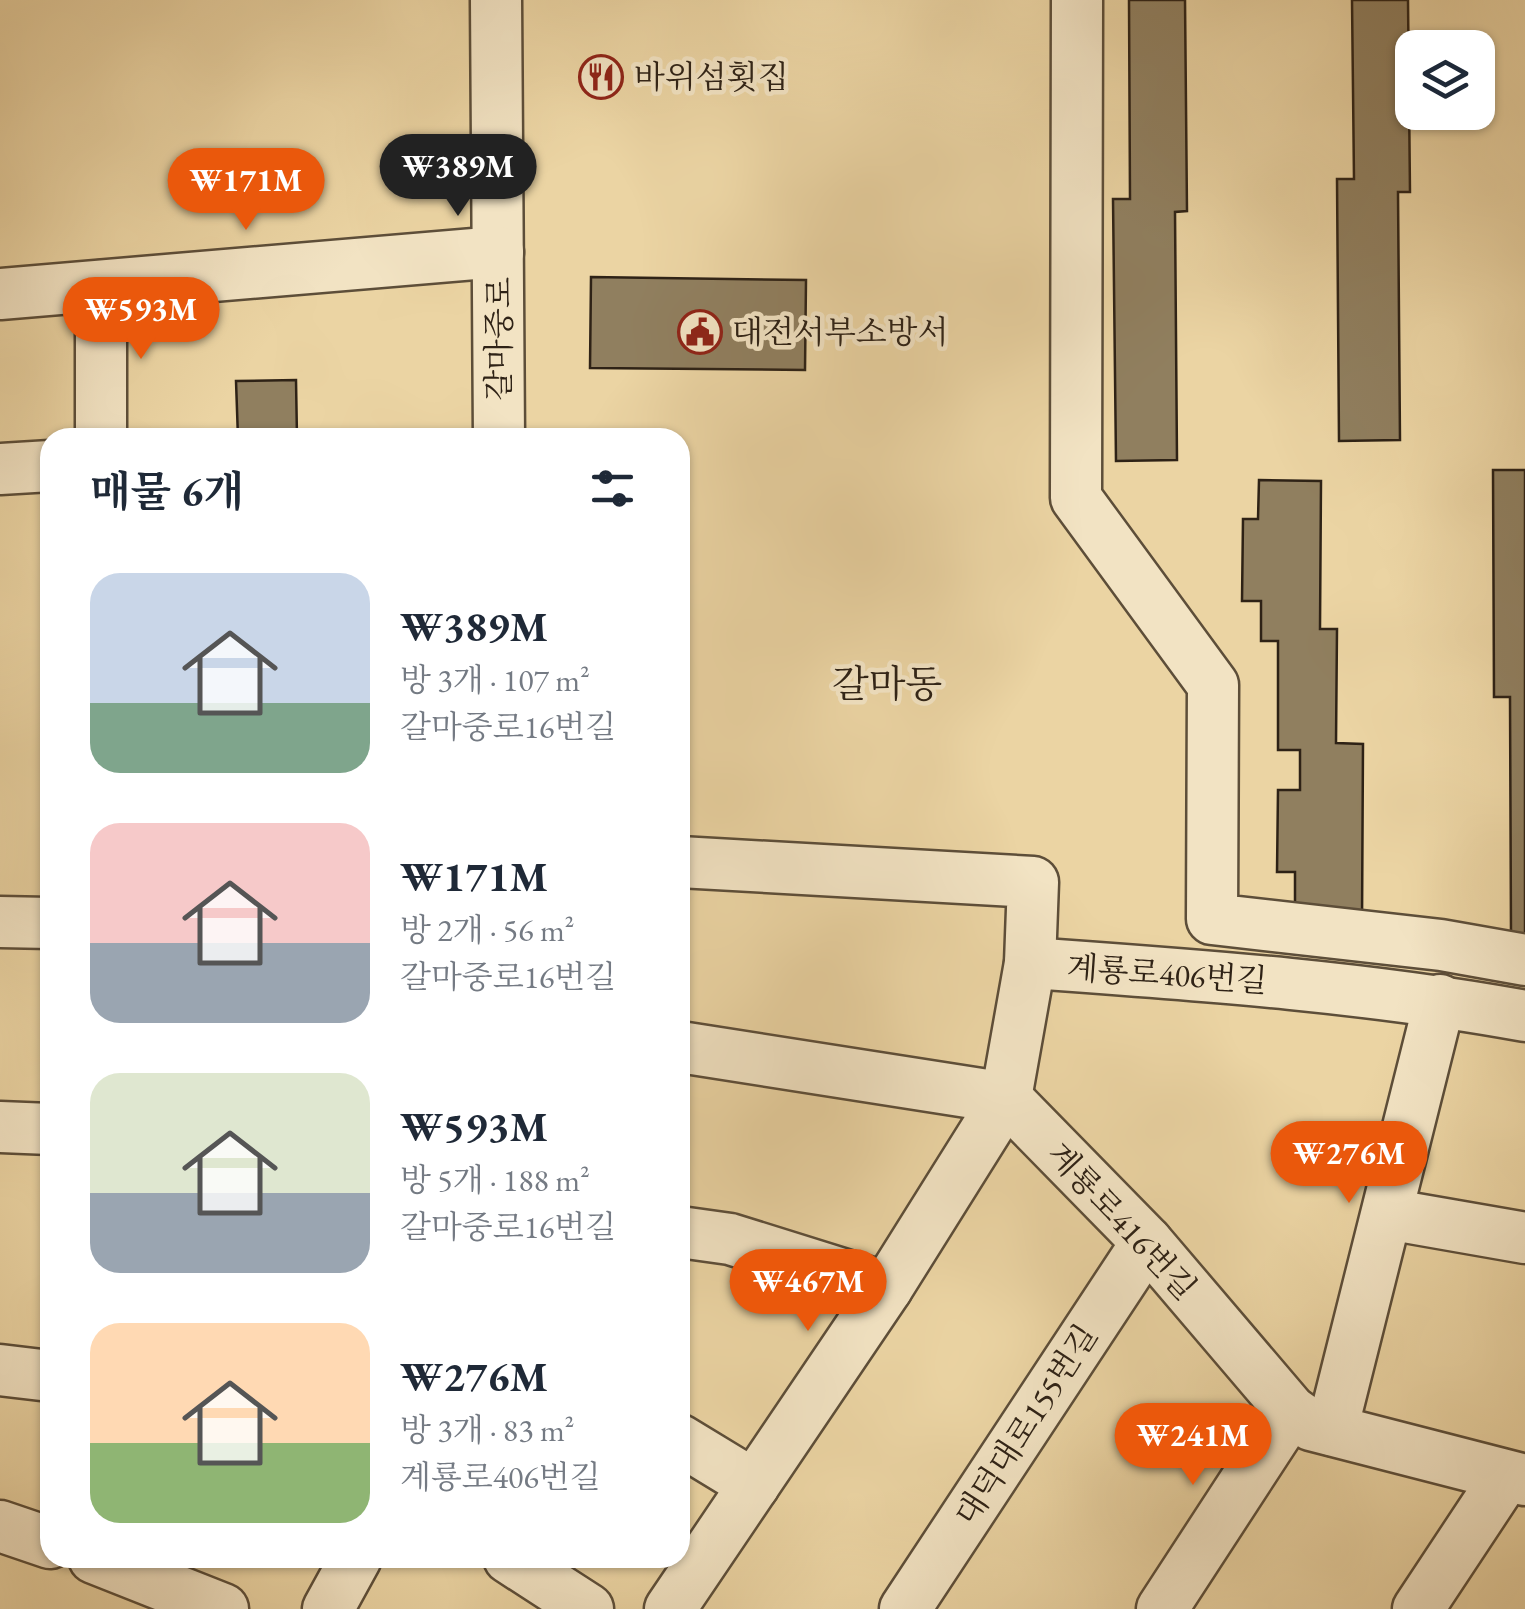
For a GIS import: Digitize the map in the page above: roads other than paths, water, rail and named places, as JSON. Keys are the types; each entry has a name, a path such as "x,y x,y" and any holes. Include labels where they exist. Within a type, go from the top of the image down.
{"street":[{"name":"갈마중로","path":"496,0 499,428"},
{"path":"1077,0 1076,498 1213,685 1212,919 1441,944 1525,960"},
{"path":"0,294 498,252"},
{"path":"101,286 102,428"},
{"path":"0,470 40,467"},
{"path":"690,863 1033,882 1030,963"},
{"path":"0,922 40,923"},
{"name":"계룡로406번길","path":"1006,1098 1030,963 1237,978 1440,1000 1525,1016"},
{"path":"1162,1609 1311,1420 1388,1214 1440,1000"},
{"path":"670,1609 887,1288 1006,1098 690,1049"},
{"name":"계룡로416번길","path":"1006,1098 1147,1242 1311,1420"},
{"path":"0,1127 40,1128"},
{"path":"1388,1214 1525,1238"},
{"path":"690,1233 730,1238 887,1288"},
{"name":"대덕대로155번길","path":"905,1609 1147,1242"},
{"path":"0,1370 40,1375"},
{"path":"1311,1420 1516,1478 1418,1609"},
{"path":"690,1446 754,1485"},
{"path":"0,1526 40,1540"},
{"path":"119,1568 222,1609"},
{"path":"328,1609 351,1568"},
{"path":"524,1568 588,1609"}],"place":[{"name":"바위섬횟집","path":"601,77"},
{"name":"대전서부소방서","path":"700,332"}],"district":[{"name":"갈마동","path":"887,683"}]}
